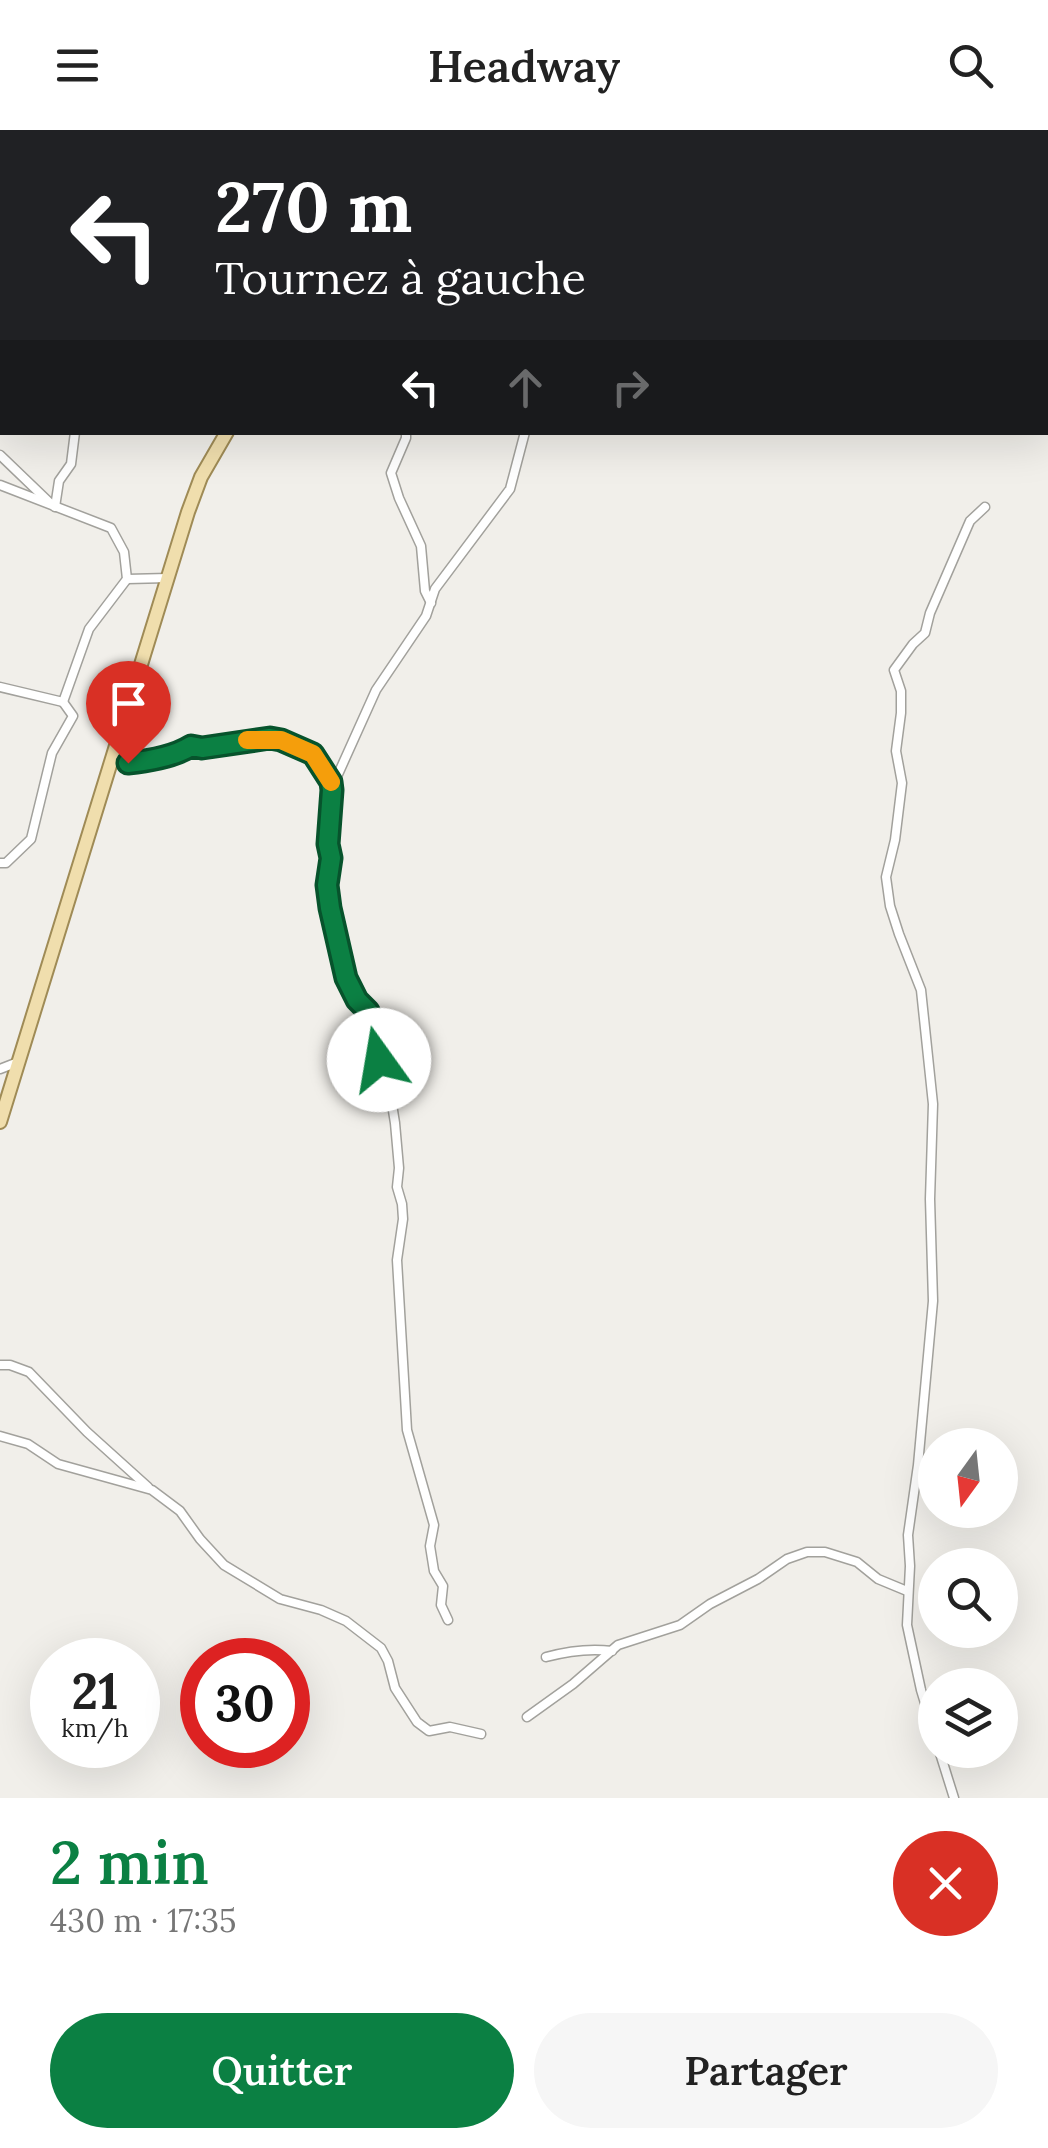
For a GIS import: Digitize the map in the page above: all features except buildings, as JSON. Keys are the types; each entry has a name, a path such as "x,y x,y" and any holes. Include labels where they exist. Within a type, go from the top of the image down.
{"main road":[{"path":"0,1122 201,477 225,435"}],"street":[{"path":"54,507 59,481 72,464 75,435"},
{"path":"406,435 390,474 421,546 430,603"},
{"path":"448,1620 441,1605 443,1586 434,1571 430,1546 434,1524 407,1430 397,1260 402,1204 397,1187 398,1153 390,1092 381,1068 375,1026 346,978 330,908 328,844 332,790 382,679 426,616 435,589 510,489 525,435"},
{"path":"0,455 54,507"},
{"path":"0,485 111,528 124,552 127,580 89,629 63,702"},
{"path":"918,1677 906,1625 908,1535 933,1301 933,1104 921,990 890,906 886,877 902,784 896,751 901,690 894,670 926,633 930,613 970,521 985,507"},
{"path":"127,580 168,578"},
{"path":"0,686 63,702 73,716 52,753 32,839 6,863 0,863"},
{"path":"128,763 151,760 191,746 276,739 313,754 332,790"},
{"path":"0,1069 18,1062"},
{"path":"0,1365 29,1372 87,1432 180,1511 224,1565 280,1599 321,1610 370,1638 381,1648 395,1688 417,1722 429,1731 450,1727 481,1734"},
{"path":"0,1436 28,1444 58,1464 152,1490"},
{"path":"527,1717 622,1643 680,1625 788,1559 808,1552 825,1552 857,1562 878,1578 907,1591"},
{"path":"546,1656 574,1650 612,1651"},
{"path":"945,1768 954,1798"}],"slow traffic":[{"path":"247,740 281,740 313,754 331,782"}],"route":[{"path":"128,763 151,760 191,746 202,748 270,738 313,754 332,790 327,885 330,908 346,978 375,1026 379,1060"}]}
